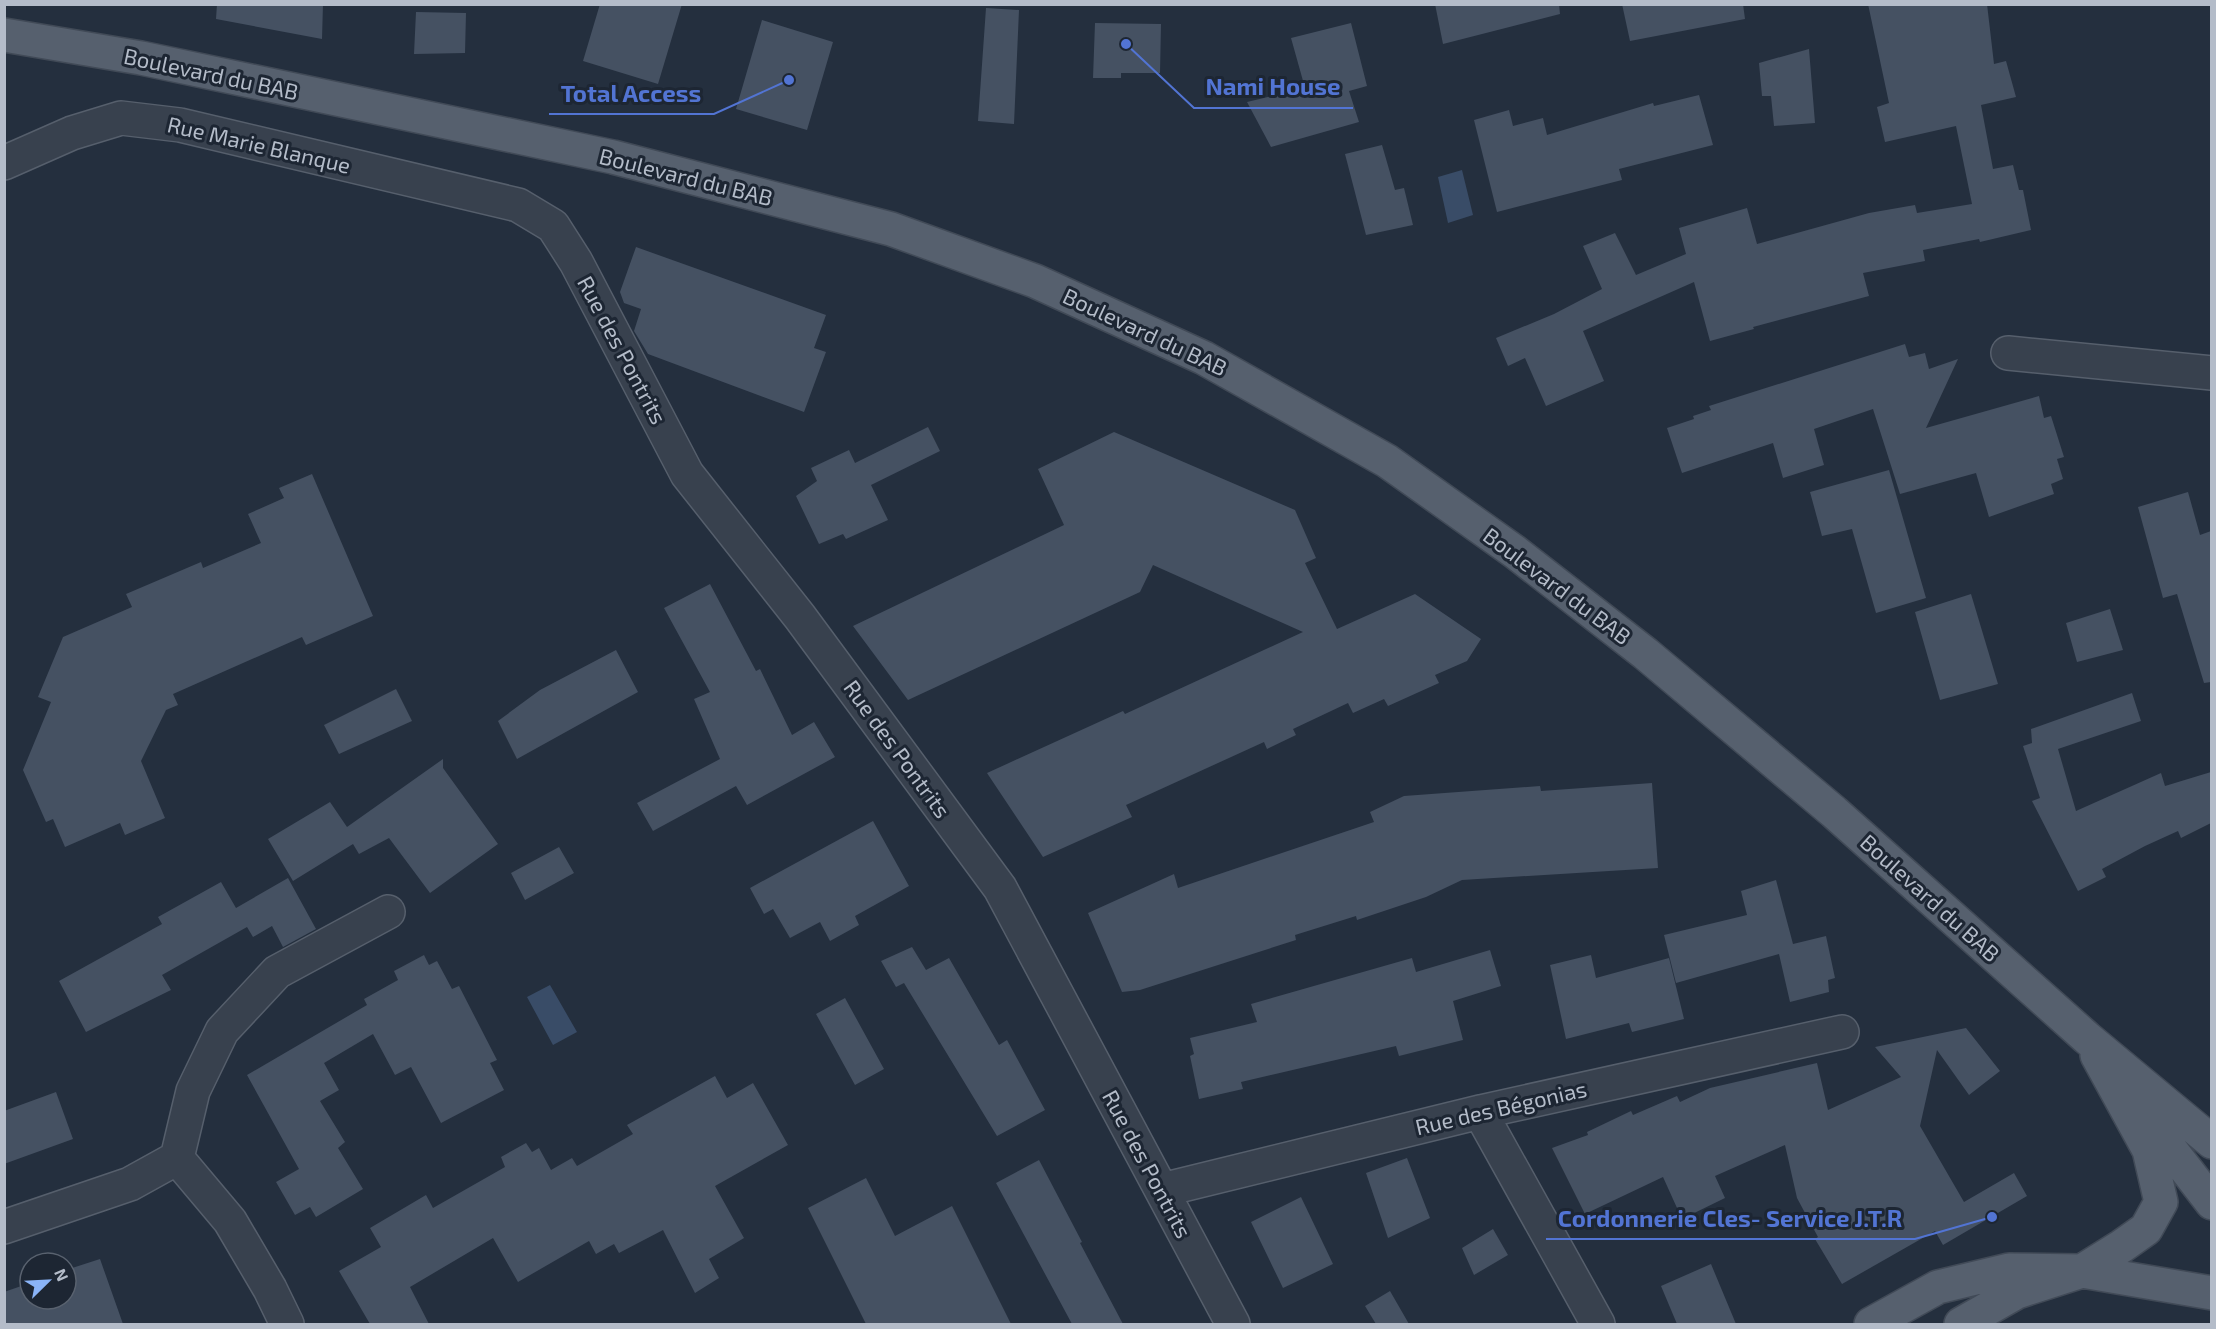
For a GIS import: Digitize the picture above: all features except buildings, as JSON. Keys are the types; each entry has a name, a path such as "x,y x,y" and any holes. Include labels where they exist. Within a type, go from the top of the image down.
{"main road":[{"name":"Boulevard du BAB","path":"4,35 141,58 613,157 891,229 1035,281 1204,358 1387,461 1515,552 1646,654 1825,804 2087,1038 2211,1142"},
{"name":"Boulevard du BAB","path":"2087,1038 2211,1203"},
{"path":"1961,1324 2017,1292 2082,1271 2146,1229 2161,1202 2149,1150 2087,1038"},
{"path":"1871,1324 1938,1287 2009,1270 2082,1271 2211,1293"}],"street":[{"name":"Rue Marie Blanque","path":"4,163 72,133 121,118 180,124 518,205"},
{"name":"Rue des Pontrits","path":"518,205 553,226 576,262 687,474 800,617 1000,888 1233,1324"},
{"path":"2008,353 2211,373"},
{"path":"4,1227 130,1184 177,1158 194,1091 222,1030 277,972 388,912"},
{"name":"Rue des Bégonias","path":"1162,1190 1480,1113 1842,1032"},
{"path":"1480,1113 1598,1324"},
{"path":"177,1158 230,1221 270,1289 287,1324"}],"water":[{"path":"1462,170 1473,215 1448,223 1438,177"},
{"path":"550,985 577,1032 553,1045 527,997"}],"place":[{"name":"Nami House","path":"1126,44"},
{"name":"Total Access","path":"789,80"},
{"name":"Cordonnerie Cles- Service J.T.R","path":"1992,1217"}]}
